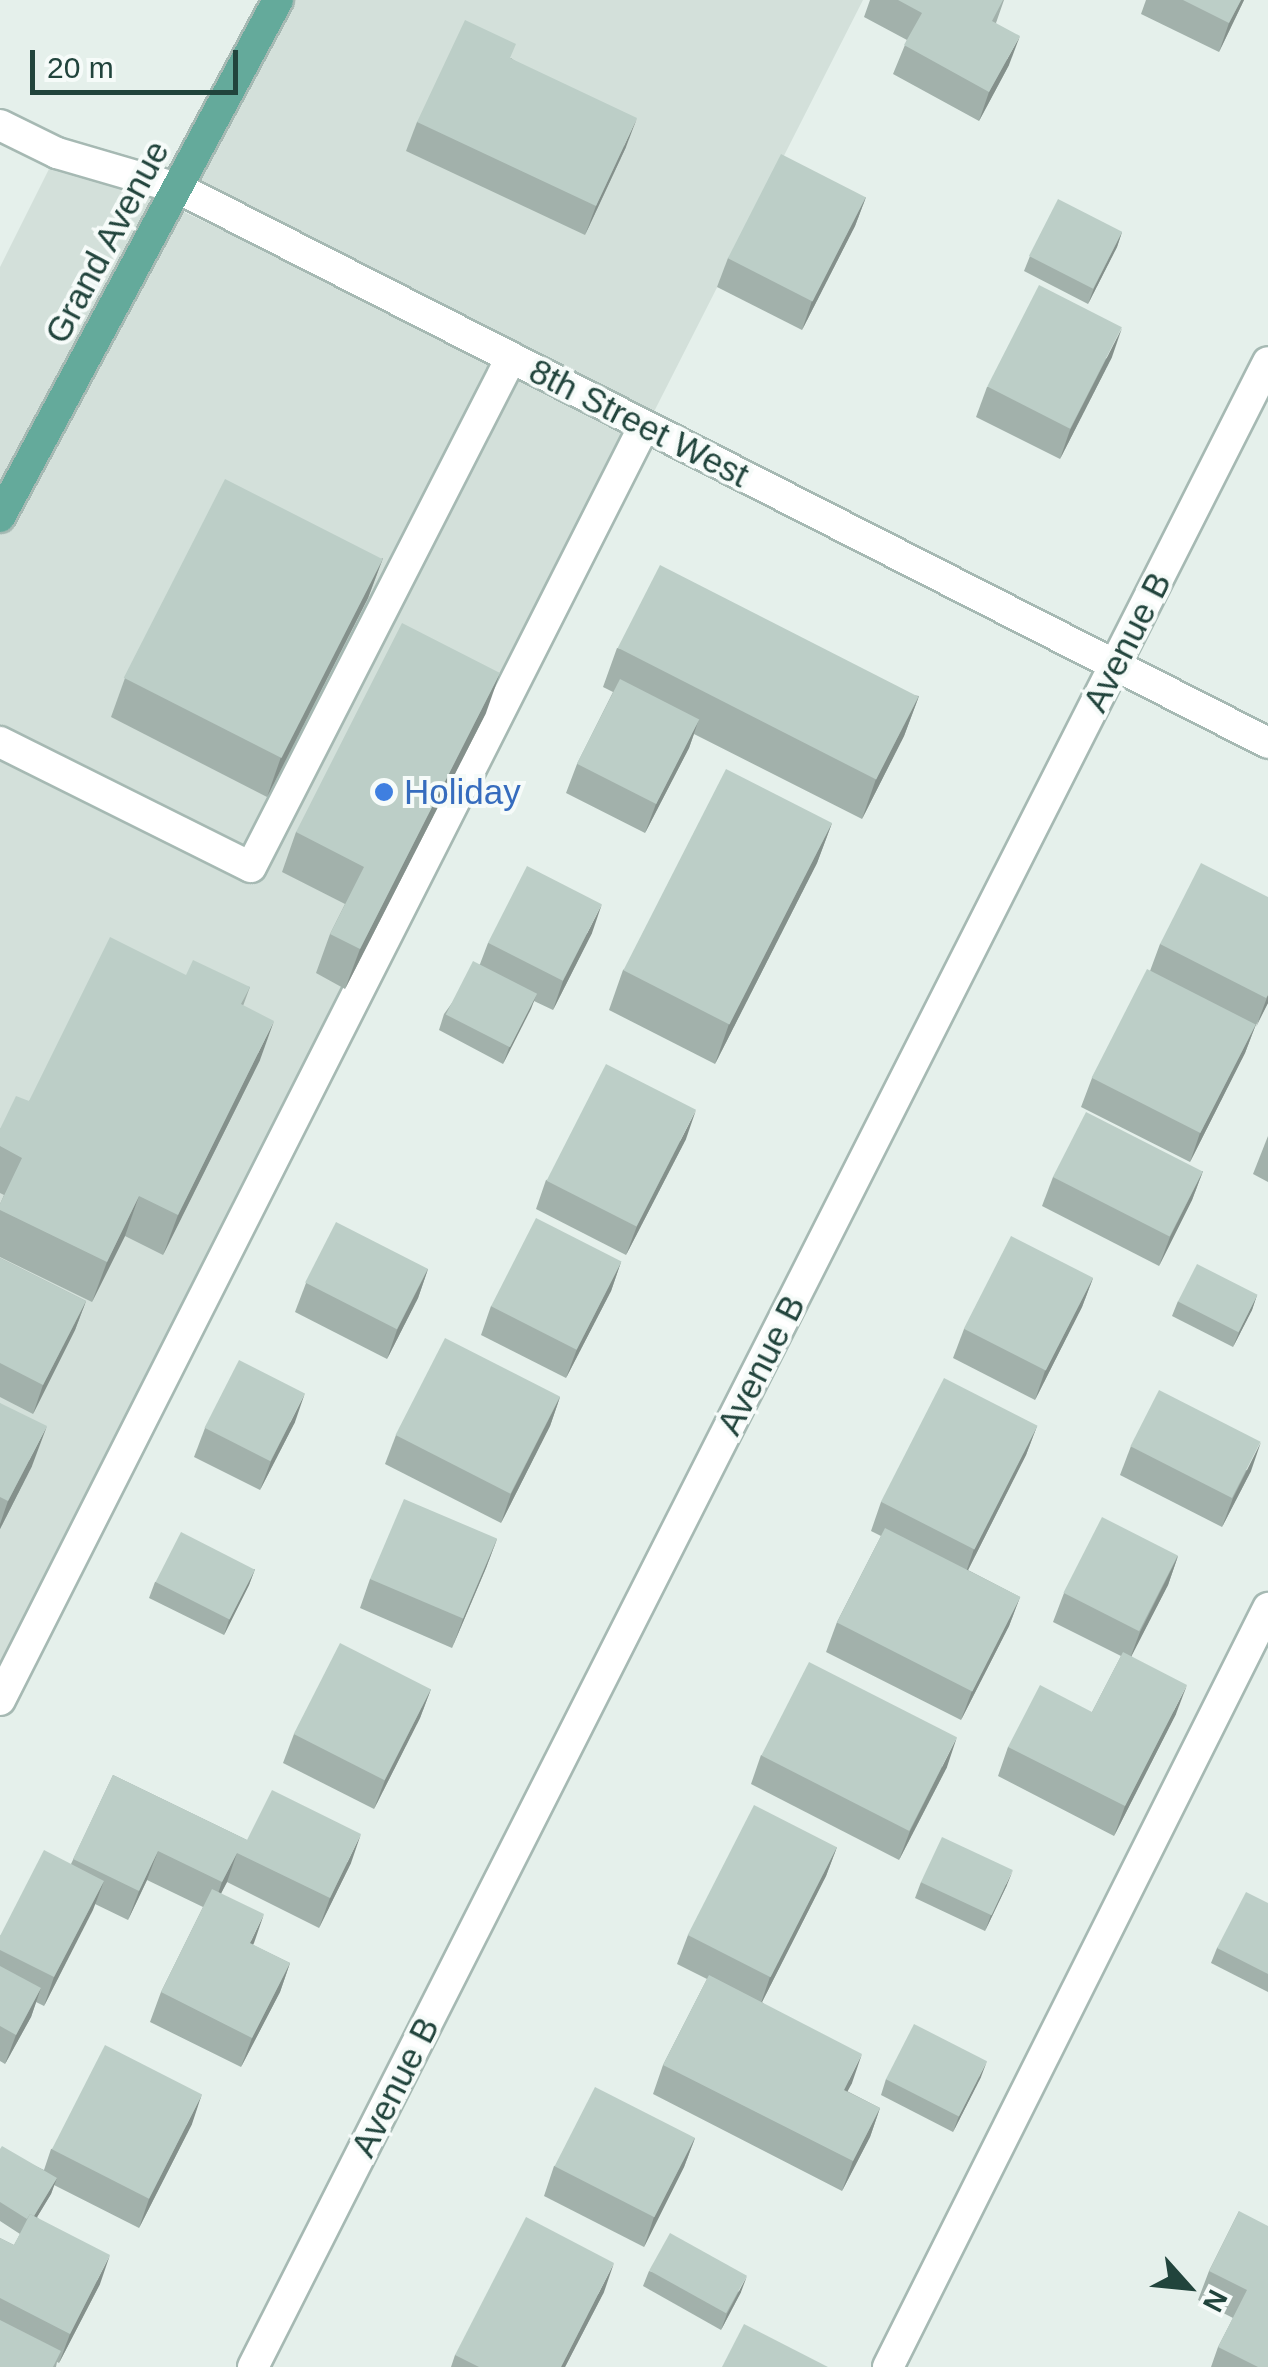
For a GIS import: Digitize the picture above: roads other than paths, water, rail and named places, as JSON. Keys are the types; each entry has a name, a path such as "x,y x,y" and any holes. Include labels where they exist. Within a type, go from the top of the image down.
{"main road":[{"name":"Grand Avenue","path":"0,518 180,189 278,0"}],"street":[{"name":"8th Street West","path":"0,125 56,154 180,189 1268,744"},
{"path":"0,742 252,867 511,358"},
{"name":"Avenue B","path":"253,2367 1268,362"},
{"path":"0,1700 644,426"},
{"path":"888,2367 1268,1608"}],"place":[{"name":"Holiday","path":"384,792"}]}
